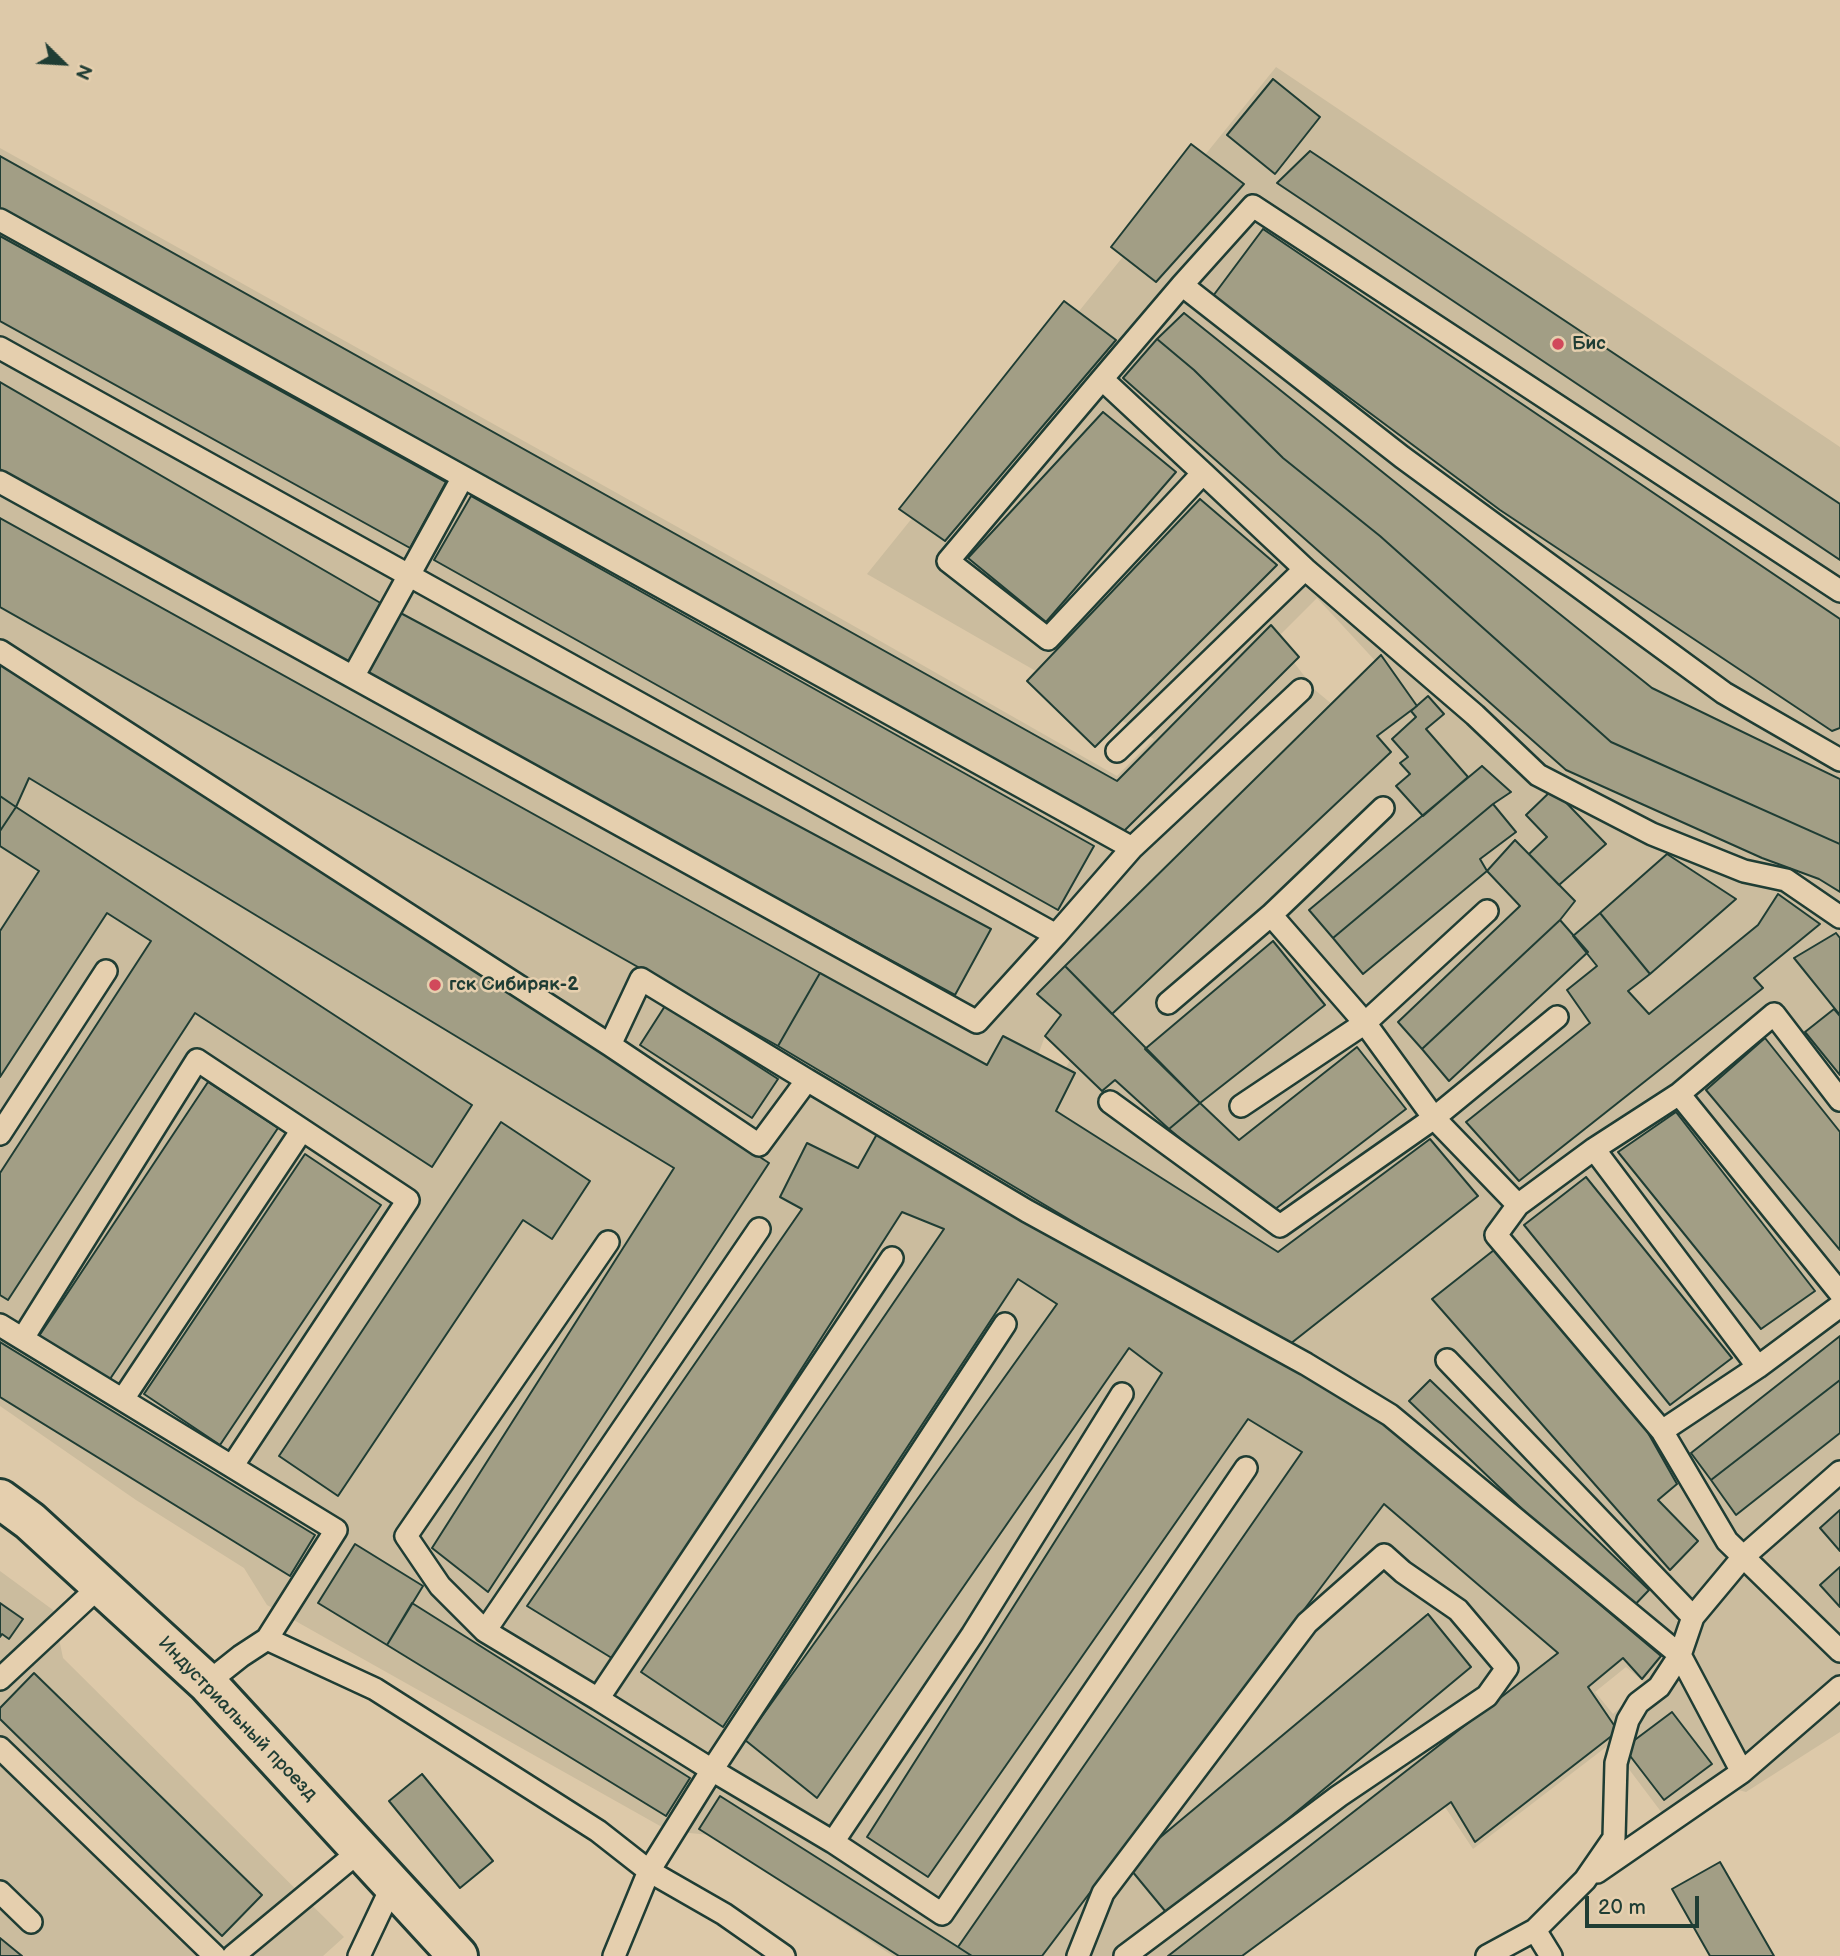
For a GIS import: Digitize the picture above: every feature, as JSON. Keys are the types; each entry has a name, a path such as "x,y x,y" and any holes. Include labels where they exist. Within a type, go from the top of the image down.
{"street":[{"name":"Индустриальный проезд","path":"0,1499 30,1521 207,1683 458,1956"}],"lane":[{"path":"1203,473 1048,639 948,562 1182,285 1253,206 1840,591"},
{"path":"0,220 1132,848"},
{"path":"1182,285 1402,457 1713,685 1840,760"},
{"path":"0,348 1056,935"},
{"path":"1102,379 1305,569 1475,715 1538,775 1652,834 1744,871 1786,880 1840,917"},
{"path":"353,677 463,477"},
{"path":"0,482 977,1022 1132,848 1301,690"},
{"path":"1117,751 1305,569"},
{"path":"0,651 610,1045 759,1145 807,1080"},
{"path":"1168,1003 1271,915 1383,808"},
{"path":"1241,1106 1365,1023 1487,911"},
{"path":"1271,915 1365,1023 1434,1118 1518,1205"},
{"path":"0,1135 106,971"},
{"path":"610,1045 641,979 1027,1211 1306,1364 1390,1415 1680,1655 1742,1772"},
{"path":"1840,1100 1774,1014 1679,1094 1594,1149 1518,1205 1496,1235 1662,1431 1727,1541 1840,1651"},
{"path":"1110,1102 1280,1226 1434,1118 1557,1017"},
{"path":"23,1338 197,1060 408,1200 233,1465"},
{"path":"1679,1094 1840,1293"},
{"path":"123,1399 302,1130"},
{"path":"1594,1149 1758,1367"},
{"path":"485,1631 759,1229"},
{"path":"608,1241 406,1536 440,1586 485,1631 834,1842 942,1914 1246,1468"},
{"path":"598,1699 892,1258"},
{"path":"1662,1431 1758,1367 1840,1306"},
{"path":"614,1956 649,1871 712,1770 1005,1324"},
{"path":"0,1325 336,1530 267,1639 207,1683"},
{"path":"1447,1360 1693,1617"},
{"path":"834,1842 972,1635 1122,1394"},
{"path":"1487,1956 1535,1930 1585,1880 1614,1838 1616,1763 1628,1720 1638,1703 1659,1687 1680,1655 1693,1617 1743,1557 1839,1474"},
{"path":"1078,1956 1103,1894 1307,1623 1384,1555 1403,1572 1458,1610 1507,1668 1487,1696 1329,1804 1125,1956"},
{"path":"0,1679 101,1585"},
{"path":"267,1639 375,1689 598,1831 649,1871 724,1914 784,1956"},
{"path":"1585,1880 1742,1772 1840,1687"},
{"path":"0,1748 215,1956"},
{"path":"233,1956 362,1849"},
{"path":"359,1956 393,1884"},
{"path":"0,1892 31,1922"},
{"path":"1535,1930 1551,1956"}],"shaded area":[{"path":"1276,67 1840,447 1840,1732 1746,1792 1712,1783 1665,1817 1610,1744 1473,1849 1441,1801 1235,1956 893,1956 710,1835 669,1831 267,1605 244,1568 136,1500 0,1406 0,148 1117,776 1154,739 867,574","holes":["1317,598 1406,694 1084,1036 1046,1103 1034,1066 1045,1036 1074,998 1357,725 1315,690 1276,639","1626,1667 1646,1684 1613,1714 1595,1692"]},
{"path":"0,1571 53,1610 63,1658 344,1937 323,1956 0,1956"}],"building":[{"path":"1273,79 1320,117 1275,174 1227,135"},
{"path":"1191,144 1244,184 1156,282 1111,247"},
{"name":"Бис","path":"1310,151 1840,504 1840,560 1277,183"},
{"path":"0,156 1117,781 1271,625 1299,657 1124,831 0,209"},
{"path":"1263,229 1840,619 1840,728 1832,731 1500,510 1213,296"},
{"path":"0,236 446,482 410,548 0,321"},
{"path":"1064,301 1116,340 945,541 899,509"},
{"path":"1184,313 1652,688 1840,779 1840,844 1611,742 1380,536 1283,458 1194,370 1157,339"},
{"path":"1157,339 1194,370 1283,458 1380,536 1611,742 1840,844 1840,892 1819,879 1762,858 1566,770 1123,378"},
{"path":"0,382 384,605 348,669 0,469"},
{"path":"1103,412 1176,472 1046,622 968,558"},
{"path":"471,496 1094,846 1058,910 434,560"},
{"path":"1200,499 1277,565 1095,747 1027,681"},
{"path":"0,518 820,973 778,1046 0,607"},
{"path":"395,610 991,929 955,995 359,673"},
{"path":"1381,655 1417,706 1377,736 1391,752 1112,1014 1065,966"},
{"name":"гск Сибиряк-2","path":"0,656 769,1163 488,1592 432,1548 674,1168 29,778 16,807 0,796"},
{"path":"1428,696 1444,714 1426,729 1468,777 1423,816 1396,786 1410,774 1400,763 1408,757 1392,739 1416,717 1411,711"},
{"path":"1482,766 1511,792 1493,804 1333,938 1309,910"},
{"path":"1553,789 1606,844 1559,885 1529,854 1547,837 1526,815"},
{"path":"0,796 16,807 0,831"},
{"path":"1493,804 1516,832 1480,859 1487,871 1363,974 1333,938"},
{"path":"16,807 472,1105 432,1167 195,1013 8,1300 0,1295 0,1173 151,941 107,913 0,1077 0,931 39,871 0,846 0,831"},
{"path":"1515,840 1575,901 1560,920 1422,1049 1398,1022 1520,906 1487,871"},
{"path":"1667,854 1736,899 1650,974 1600,913"},
{"path":"1778,894 1820,924 1754,978 1763,988 1519,1181 1466,1122 1590,1023 1567,990 1597,966 1573,936 1600,913 1650,974 1628,991 1649,1014 1758,925"},
{"path":"1560,920 1588,952 1449,1081 1422,1049"},
{"path":"1836,933 1840,938 1840,1015 1794,958"},
{"path":"1273,941 1325,1005 1200,1103 1145,1049"},
{"path":"1065,966 1200,1103 1169,1129 1115,1080 1102,1091 1045,1036 1061,1015 1037,994"},
{"path":"820,973 987,1065 1003,1036 1075,1073 1056,1111 1278,1252 1430,1139 1478,1196 1285,1348 778,1046"},
{"path":"665,1006 778,1079 752,1118 640,1045"},
{"path":"1834,1009 1840,1016 1840,1075 1805,1032"},
{"path":"1765,1038 1840,1132 1840,1250 1706,1090"},
{"path":"1357,1047 1406,1109 1270,1213 1169,1129 1200,1103 1239,1140"},
{"path":"208,1082 278,1128 108,1382 39,1336"},
{"path":"1676,1112 1815,1291 1761,1329 1618,1152"},
{"path":"501,1122 590,1181 552,1239 523,1220 338,1496 279,1456"},
{"path":"877,1134 1375,1415 1661,1656 1642,1679 1623,1658 1588,1687 1618,1731 1475,1842 1451,1802 1242,1956 1168,1956 1558,1653 1384,1504 1042,1956 972,1956 958,1947 1302,1452 1248,1419 928,1877 867,1837 1162,1373 1129,1348 817,1798 745,1740 1057,1304 1018,1279 723,1727 641,1672 944,1229 902,1212 615,1660 527,1606 802,1209 780,1197 807,1143 858,1168"},
{"path":"305,1154 381,1205 220,1445 144,1394"},
{"path":"1586,1177 1732,1358 1670,1405 1524,1225"},
{"path":"1494,1250 1643,1424 1677,1484 1658,1500 1698,1541 1670,1570 1432,1299"},
{"path":"1840,1336 1840,1380 1711,1480 1691,1453"},
{"path":"0,1342 315,1535 290,1576 0,1397"},
{"path":"1430,1380 1649,1590 1629,1611 1409,1401"},
{"path":"1840,1380 1840,1433 1736,1515 1711,1480"},
{"path":"1840,1510 1840,1551 1820,1528"},
{"path":"355,1544 423,1586 387,1645 318,1603"},
{"path":"1840,1567 1840,1607 1820,1585"},
{"path":"0,1603 23,1619 9,1639 2,1634 0,1637"},
{"path":"412,1603 690,1778 666,1816 387,1645"},
{"path":"1428,1614 1471,1667 1170,1917 1127,1865"},
{"path":"34,1673 262,1895 222,1936 0,1719 0,1708"},
{"path":"1672,1712 1712,1764 1664,1800 1624,1748"},
{"path":"422,1774 493,1861 460,1888 389,1801"},
{"path":"720,1796 972,1956 899,1956 699,1829"},
{"path":"1720,1862 1774,1956 1710,1956 1672,1889"},
{"path":"0,1938 22,1956 0,1956"}],"place":[{"name":"Бис","path":"1558,344"},
{"name":"гск Сибиряк-2","path":"435,985"}]}
